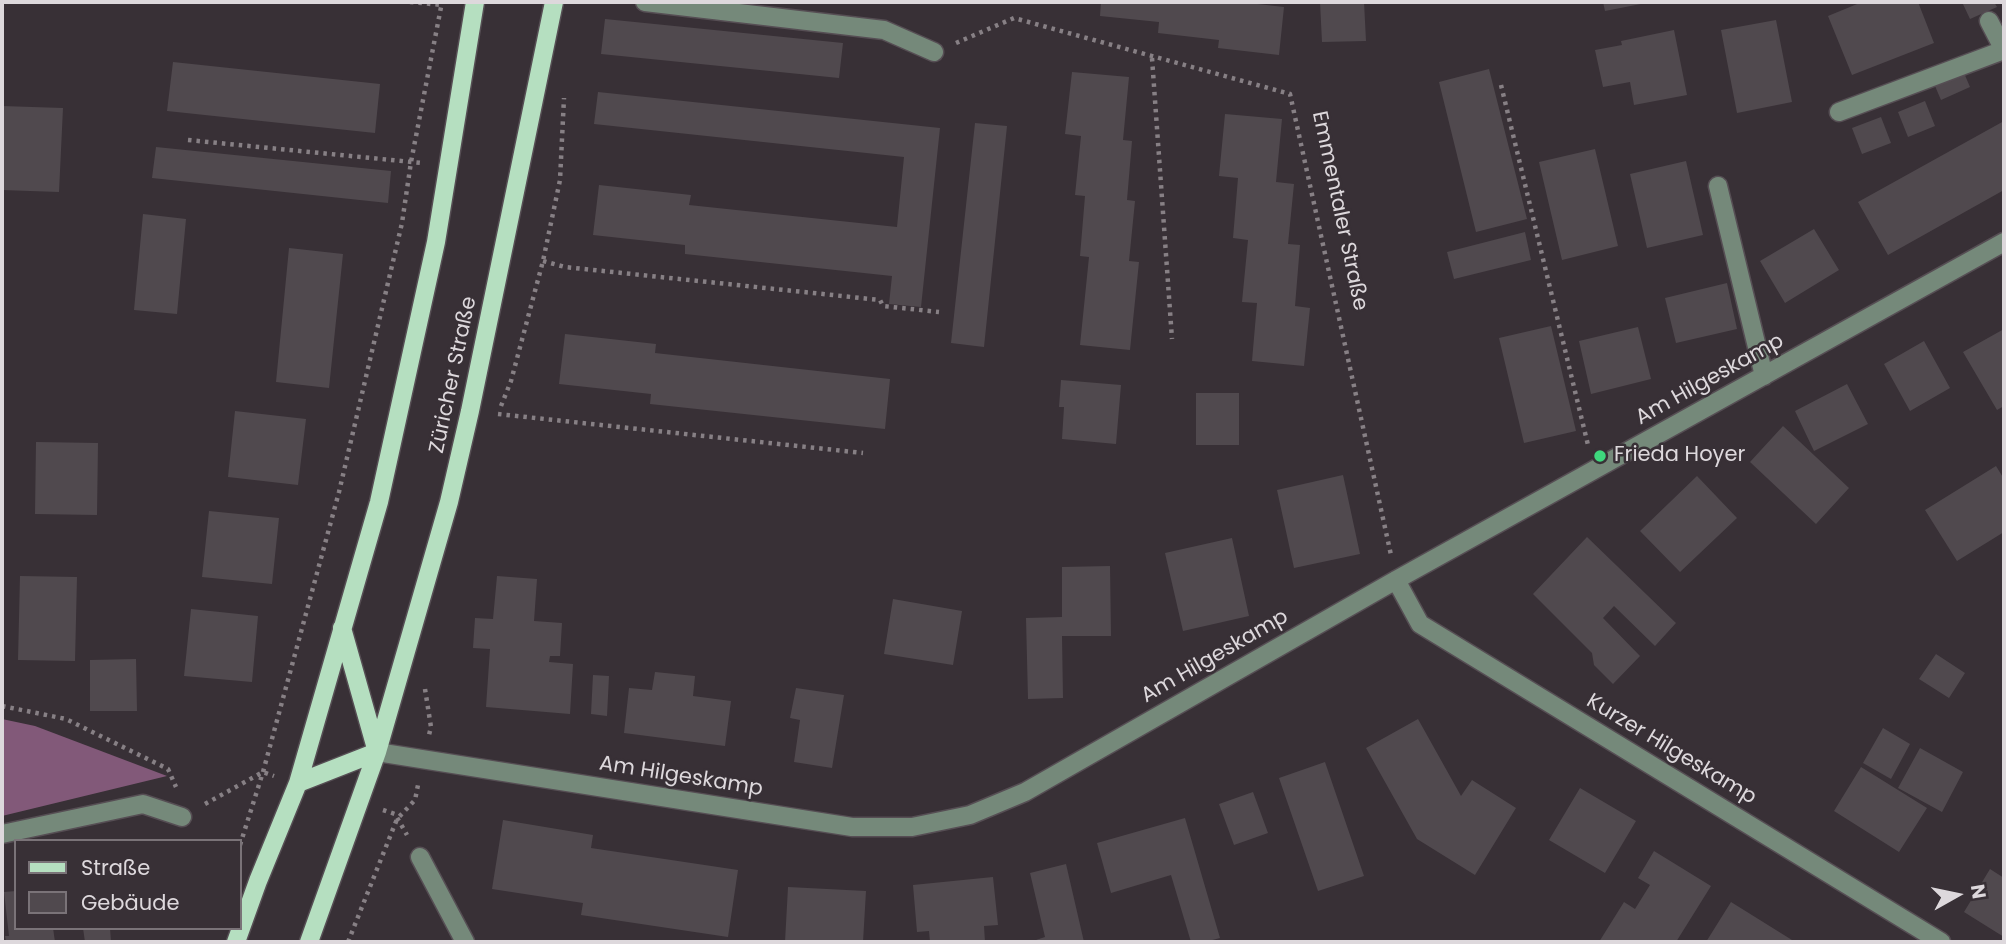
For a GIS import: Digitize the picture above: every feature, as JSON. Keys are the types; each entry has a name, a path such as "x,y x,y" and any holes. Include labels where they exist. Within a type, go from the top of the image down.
{"main road":[{"name":"Züricher Straße","path":"309,942 377,752 449,502 554,2"},
{"path":"242,925 298,783 379,502 436,242 475,5"},
{"path":"298,783 377,752 342,628"}],"street":[{"path":"645,2 884,30 934,51"},
{"path":"1839,112 2004,50 1989,21"},
{"path":"1718,186 1763,376"},
{"name":"Am Hilgeskamp","path":"377,752 852,827 912,827 970,816 1025,792 1396,580 2004,242"},
{"name":"Kurzer Hilgeskamp","path":"1396,580 1420,624 1941,942"},
{"path":"2,834 144,804 182,817"},
{"path":"420,858 465,942"}],"path":[{"path":"410,2 475,5"},
{"path":"242,839 263,772 339,492 402,223 411,162 442,4"},
{"name":"Emmentaler Straße","path":"934,51 1014,18 1290,94 1396,580"},
{"path":"1152,58 1172,339"},
{"path":"1501,86 1594,470"},
{"path":"494,427 511,381 560,180 565,88"},
{"path":"188,140 448,165"},
{"path":"542,261 565,267 880,300 883,306 939,312"},
{"path":"498,414 863,453"},
{"path":"348,942 397,819 415,800 431,727 425,687"},
{"path":"2,706 66,719 168,769 175,782 182,817 263,772"}],"shaded area":[{"path":"2,719 35,726 167,776 2,816"}],"building":[{"path":"1101,2 1240,2 1284,7 1279,55 1218,48 1219,40 1158,33 1159,22 1100,16"},
{"path":"1320,2 1364,2 1366,41 1322,42"},
{"path":"1603,2 1645,2 1646,3 1605,11"},
{"path":"1862,2 1918,2 1934,43 1852,75 1828,16"},
{"path":"1962,2 1994,2 1997,7 1970,19"},
{"path":"605,19 843,43 839,78 601,54"},
{"path":"1776,20 1792,102 1737,113 1721,30"},
{"path":"1674,30 1687,95 1634,105 1630,82 1603,87 1595,50 1622,45 1621,41"},
{"path":"173,62 380,84 375,133 167,111"},
{"path":"1489,69 1527,219 1476,232 1439,82"},
{"path":"1072,72 1129,77 1123,140 1132,141 1127,200 1135,201 1129,261 1139,262 1130,350 1080,345 1089,257 1080,256 1085,196 1075,195 1081,136 1065,134"},
{"path":"1964,73 1970,87 1941,100 1935,86"},
{"path":"598,92 940,128 921,307 889,304 892,276 685,254 685,245 593,235 599,185 691,195 689,205 897,227 904,157 594,124"},
{"path":"1925,101 1935,126 1908,137 1898,112"},
{"path":"2,106 63,108 59,192 2,190"},
{"path":"1225,114 1282,119 1276,182 1294,184 1288,244 1300,245 1295,306 1310,308 1304,366 1252,361 1257,303 1242,302 1248,240 1233,238 1238,178 1219,176"},
{"path":"1881,117 1891,143 1862,154 1852,128"},
{"path":"2004,121 2004,190 1888,255 1858,202"},
{"path":"975,123 1007,126 984,347 951,343"},
{"path":"156,147 391,171 388,203 152,178"},
{"path":"1595,149 1618,246 1562,260 1539,162"},
{"path":"1686,161 1703,235 1647,248 1630,174"},
{"path":"143,214 186,219 177,314 134,310"},
{"path":"1814,229 1839,270 1785,303 1760,261"},
{"path":"1525,232 1531,260 1454,279 1447,252"},
{"path":"289,248 343,254 329,388 276,382"},
{"path":"1727,283 1737,329 1676,343 1665,298"},
{"path":"1551,326 1576,431 1524,443 1499,338"},
{"path":"1638,327 1651,379 1591,394 1579,341"},
{"path":"2004,329 2004,406 1997,410 1963,352"},
{"path":"565,334 656,344 655,353 890,379 885,429 650,404 651,394 559,384"},
{"path":"1924,341 1950,388 1910,411 1884,364"},
{"path":"1061,380 1121,385 1116,444 1062,439 1064,407 1059,407"},
{"path":"1847,384 1868,424 1814,451 1795,411"},
{"path":"1196,393 1239,393 1239,445 1196,445"},
{"path":"235,411 306,419 298,485 228,477"},
{"path":"1783,426 1849,488 1816,524 1750,462"},
{"path":"36,442 98,443 97,515 35,514"},
{"path":"1996,466 2004,479 2004,532 1957,561 1925,510"},
{"path":"1343,475 1360,554 1294,568 1277,490"},
{"path":"1697,476 1737,518 1680,572 1640,531"},
{"path":"209,511 279,518 272,584 202,577"},
{"path":"1587,537 1676,623 1655,646 1614,606 1603,618 1640,656 1613,684 1594,665 1592,653 1533,594"},
{"path":"1232,538 1249,616 1183,631 1165,553"},
{"path":"1110,566 1111,636 1062,636 1063,698 1028,699 1026,618 1062,617 1062,567"},
{"path":"20,576 77,577 75,661 18,660"},
{"path":"497,576 537,579 534,621 562,623 560,656 550,656 549,662 573,664 570,714 486,707 490,649 473,648 475,618 493,619"},
{"path":"893,599 962,611 953,665 884,654"},
{"path":"191,609 258,616 252,682 184,676"},
{"path":"1936,654 1965,673 1949,698 1919,679"},
{"path":"136,659 137,711 90,711 90,660"},
{"path":"655,672 695,676 693,696 731,701 725,746 624,733 629,688 652,690"},
{"path":"593,675 609,676 607,716 591,714"},
{"path":"796,688 844,695 832,768 794,762 800,720 790,718"},
{"path":"1418,719 1461,796 1472,780 1516,808 1475,875 1417,839 1366,748"},
{"path":"1883,728 1910,744 1891,779 1863,763"},
{"path":"1920,748 1963,772 1942,812 1898,788"},
{"path":"1325,762 1364,876 1318,891 1279,778"},
{"path":"1861,767 1927,808 1899,852 1834,811"},
{"path":"1580,788 1636,821 1605,873 1549,840"},
{"path":"1253,792 1268,833 1234,845 1219,804"},
{"path":"1185,818 1220,938 1205,942 1191,942 1171,875 1111,893 1097,843"},
{"path":"503,820 593,835 591,848 738,870 728,937 581,915 583,903 492,889"},
{"path":"1654,851 1711,886 1676,942 1599,942 1624,902 1635,909 1650,885 1638,878"},
{"path":"1066,864 1084,942 1036,942 1045,937 1030,873"},
{"path":"1990,869 2004,878 2004,937 1964,912"},
{"path":"993,877 998,925 984,926 985,942 930,942 929,931 917,932 913,885"},
{"path":"788,887 866,891 863,942 785,942"},
{"path":"14,891 14,930 53,930 55,942 6,942 5,936 9,936 4,892"},
{"path":"1731,902 1792,940 1791,942 1706,942"},
{"path":"83,930 110,930 111,942 85,942"}],"place":[{"name":"Frieda Hoyer","path":"1600,456"}]}
